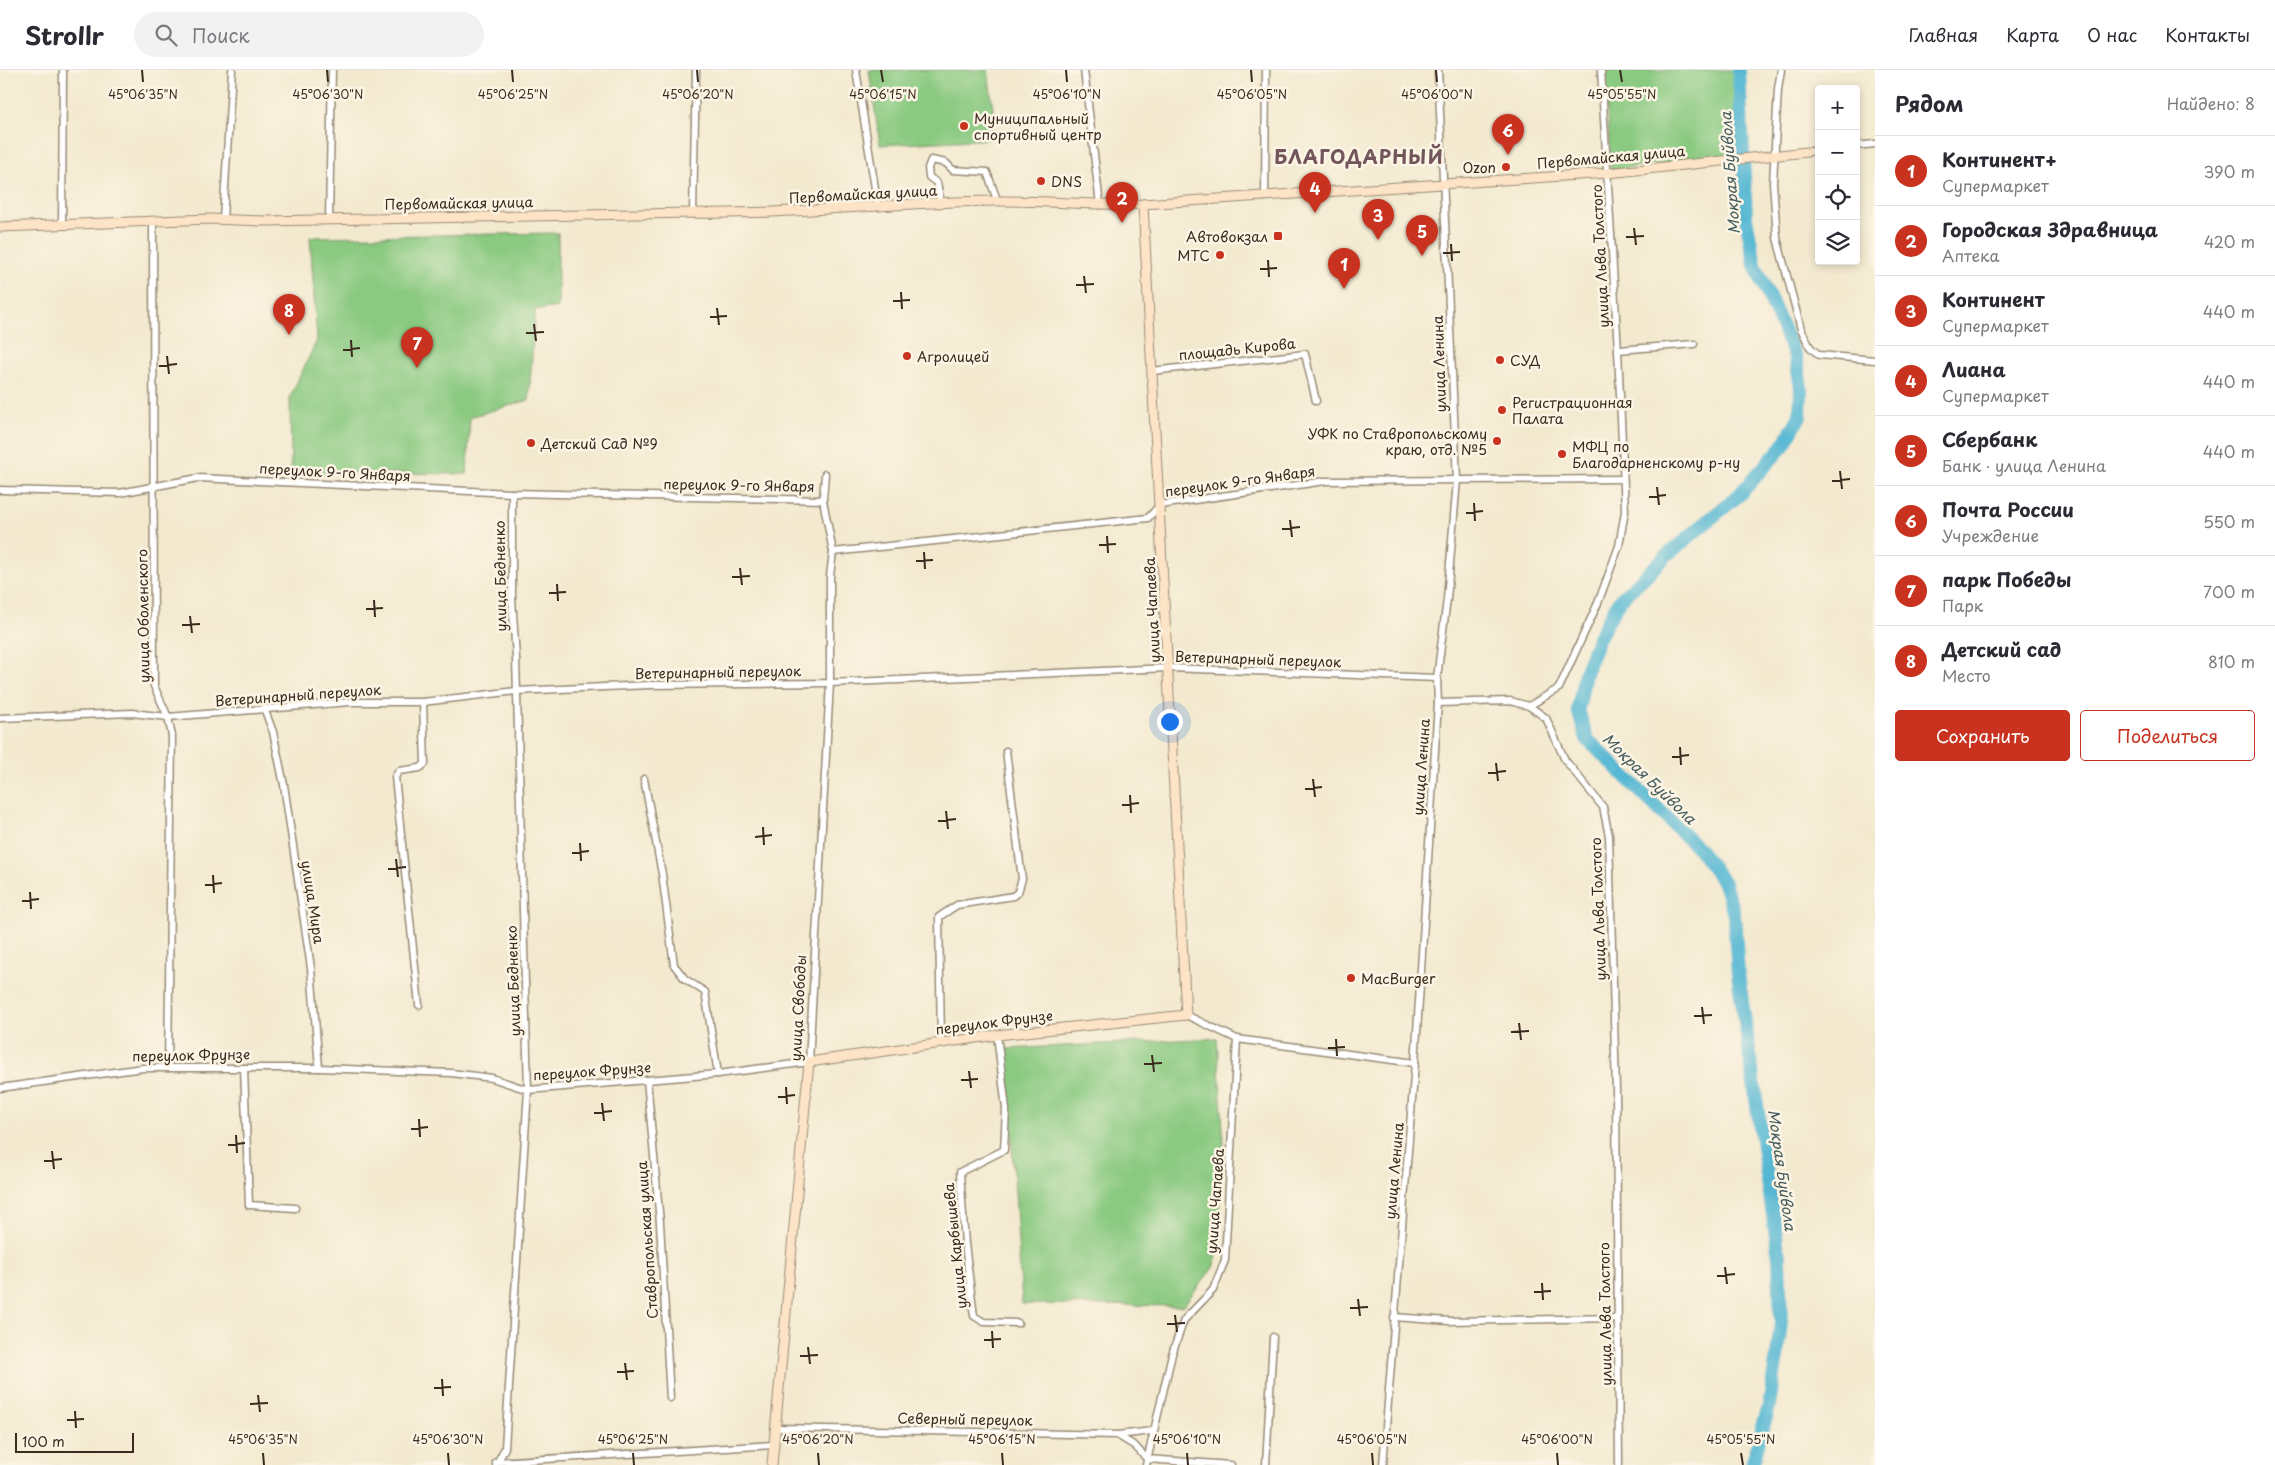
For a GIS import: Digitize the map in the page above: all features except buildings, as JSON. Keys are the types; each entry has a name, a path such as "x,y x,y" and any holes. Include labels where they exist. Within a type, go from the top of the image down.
{"main road":[{"name":"Первомайская улица","path":"0,226 223,220 693,213 757,214 997,200 1100,205 1143,204 1608,173 1806,152"},
{"name":"улица Чапаева","path":"1143,204 1186,1015"},
{"name":"переулок Фрунзе","path":"809,1062 997,1035 1186,1015"},
{"name":"улица Свободы","path":"772,1465 809,1062"}],"street":[{"path":"62,225 63,70"},
{"path":"223,220 232,70"},
{"path":"329,219 332,70"},
{"path":"693,213 696,70"},
{"path":"856,70 878,207"},
{"path":"1084,70 1100,205"},
{"path":"1265,197 1266,70"},
{"name":"улица Ленина","path":"1382,1465 1415,1063 1438,704 1437,678 1447,599 1456,480 1438,70"},
{"name":"улица Льва Толстого","path":"1601,70 1618,350 1624,521 1619,546 1598,603 1559,688 1529,706 1546,718 1565,760 1603,807 1610,836 1616,1090 1619,1465"},
{"path":"1781,70 1778,89 1773,182 1777,238 1801,329 1810,347 1819,355 1875,360"},
{"path":"1860,146 1875,144"},
{"path":"1806,152 1815,151"},
{"path":"941,203 937,183 929,177 928,168 931,160 946,163 953,170 987,172 997,200"},
{"name":"улица Оболенского","path":"153,222 154,686 168,717 172,736 168,1068"},
{"path":"1618,350 1694,344"},
{"name":"площадь Кирова","path":"1152,371 1305,354 1316,401"},
{"path":"823,500 825,474"},
{"name":"переулок 9-го Января","path":"0,490 120,493 198,478 512,493 823,500 833,552 1148,518 1160,505 1324,481 1622,479"},
{"name":"улица Бедненко","path":"496,1463 505,1448 528,1090 512,599 512,493"},
{"name":"улица Свободы","path":"809,1062 830,683 830,576 833,552"},
{"name":"Ветеринарный переулок","path":"0,718 132,713 168,717 350,702 422,702 516,691 648,685 830,683 1168,668 1437,678"},
{"path":"1438,704 1510,701 1529,706"},
{"path":"419,1005 395,777 399,771 420,768 425,764 422,702"},
{"name":"улица Мира","path":"264,708 275,741 284,785 304,914 319,1068"},
{"path":"941,1042 939,917 957,905 1013,896 1018,892 1022,879 1006,751"},
{"path":"644,778 662,874 674,965 685,979 705,992 718,1074"},
{"path":"1186,1015 1237,1039 1415,1063"},
{"name":"улица Карбышева","path":"997,1035 1006,1109 1004,1150 960,1172 965,1244 974,1316 984,1322 1018,1324"},
{"name":"улица Чапаева","path":"1147,1462 1172,1354 1184,1320 1212,1290 1226,1260 1237,1039"},
{"name":"переулок Фрунзе","path":"0,1088 143,1068 319,1068 451,1073 492,1078 528,1090 718,1074 809,1062"},
{"path":"244,1068 249,1205 295,1208"},
{"name":"Ставропольская улица","path":"647,1080 660,1223 670,1398"},
{"path":"1394,1317 1449,1321 1617,1318"},
{"path":"1266,1465 1273,1338"},
{"name":"Северный переулок","path":"776,1428 1117,1435 1153,1431"},
{"path":"1117,1435 1135,1446 1147,1462 1231,1465"},
{"path":"496,1463 774,1446"}],"green space":[{"path":"869,70 988,70 993,109 993,139 880,145"},
{"path":"1604,70 1735,70 1738,153 1611,170"},
{"path":"558,233 558,307 535,310 529,400 470,417 467,474 291,472 290,397 317,340 310,237"},
{"path":"1217,1038 1224,1144 1215,1265 1183,1306 1022,1304 1006,1049"}],"waterway":[{"name":"Мокрая Буйвола","path":"1739,70 1746,218 1755,265 1796,358 1801,388 1800,416 1783,446 1739,495 1666,556 1619,601 1598,639 1585,673 1578,710 1587,739 1699,849 1724,883 1734,914 1738,974 1779,1257 1781,1322 1777,1356 1769,1406 1752,1465"}],"place":[{"name":"Муниципальный спортивный центр","path":"964,126"},
{"name":"Почта России","path":"1508,155"},
{"name":"Ozon","path":"1506,167"},
{"name":"DNS","path":"1041,181"},
{"name":"Лиана","path":"1315,213"},
{"name":"Городская Здравница","path":"1122,223"},
{"name":"Автовокзал","path":"1278,236"},
{"name":"Континент","path":"1378,240"},
{"name":"МТС","path":"1220,255"},
{"name":"Сбербанк","path":"1422,256"},
{"name":"Континент+","path":"1344,289"},
{"name":"Детский сад","path":"289,335"},
{"name":"Агролицей","path":"907,356"},
{"name":"СУД","path":"1500,360"},
{"name":"парк Победы","path":"417,368"},
{"name":"Регистрационная Палата","path":"1502,410"},
{"name":"УФК по Ставропольскому краю, отд. №5","path":"1497,441"},
{"name":"Детский Сад №9","path":"531,443"},
{"name":"МФЦ по Благодарненскому р-ну","path":"1562,454"},
{"name":"MacBurger","path":"1351,978"}],"district":[{"name":"БЛАГОДАРНЫЙ","path":"1359,156"}]}
